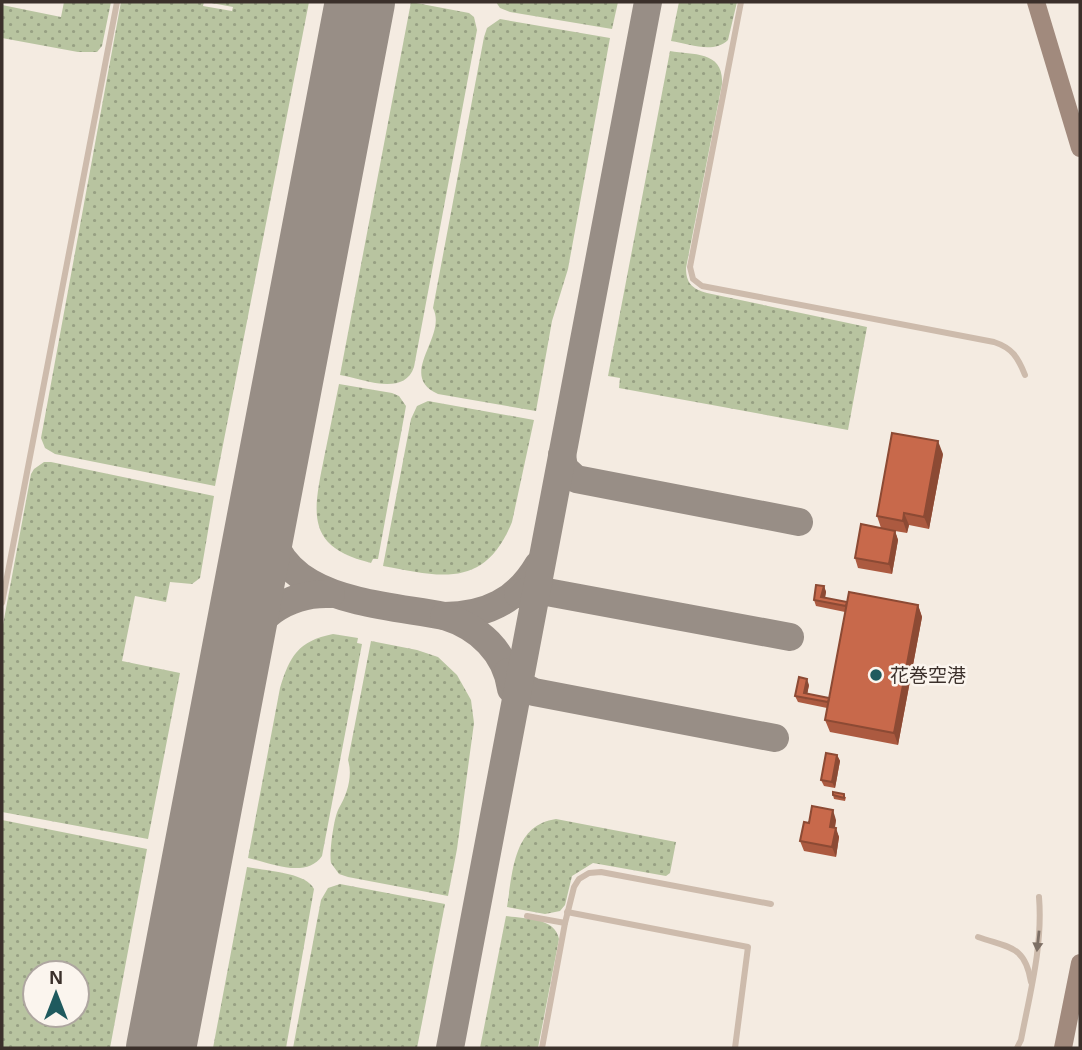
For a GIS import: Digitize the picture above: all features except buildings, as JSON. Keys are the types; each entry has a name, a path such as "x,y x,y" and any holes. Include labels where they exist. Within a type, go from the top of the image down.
{"main road":[{"path":"1036,2 1078,140"},
{"path":"1063,1048 1080,963"}],"lane":[{"path":"2,603 117,2"},
{"path":"741,2 690,267 694,279 702,286 993,342 1011,350 1025,375"},
{"path":"542,1048 565,923 574,887 579,879 589,873 601,872 771,904"},
{"path":"1017,1048 1032,984 1039,929 1039,897"},
{"path":"568,912 748,947 735,1048"},
{"path":"527,916 565,923"},
{"path":"978,937 1017,950 1027,962 1032,984"}],"green space":[{"path":"64,2 111,2 102,46 97,52 78,52 2,38 2,5 61,17"},
{"path":"121,2 204,2 203,6 232,11 233,7 206,2 309,2 215,486 55,454 45,448 41,438"},
{"path":"411,2 469,13 474,17 477,30 414,367 409,376 401,381 382,384 340,375"},
{"path":"496,2 618,2 612,29 510,12 500,8"},
{"path":"679,2 737,2 728,40 708,47 671,41"},
{"path":"500,19 610,38 568,269 552,321 536,411 438,394 426,386 422,377 422,366 434,331 436,319 433,308 484,37 487,28"},
{"path":"670,51 698,54 713,60 721,73 722,84 686,268 689,282 694,288 707,293 867,327 848,430 619,388 620,378 608,376"},
{"path":"339,384 392,393 399,396 406,406 378,559 373,559 371,563 334,548 324,537 319,525 317,495"},
{"path":"428,401 534,420 512,522 501,544 489,559 475,568 459,573 442,575 383,566 411,419 417,406"},
{"path":"44,462 214,496 200,578 192,584 170,582 166,602 135,596 122,661 180,673 148,839 2,812 2,630 31,474"},
{"path":"333,634 358,638 357,643 362,644 322,856 307,867 298,868 277,866 248,858 284,677 292,659 303,646"},
{"path":"371,641 438,657 457,675 471,700 474,723 448,896 348,877 339,874 331,863 334,826 348,785 348,760"},
{"path":"556,819 676,842 670,873 666,876 593,863 572,876 565,905 560,911 545,914 507,907 514,865 523,840 531,830 542,823"},
{"path":"2,820 147,849 110,1048 2,1048"},
{"path":"247,867 294,876 310,883 314,889 286,1048 213,1048"},
{"path":"340,884 445,904 417,1048 293,1048 321,900 328,888"},
{"path":"506,916 545,923 552,927 559,939 538,1048 480,1048"}],"taxiway":[{"path":"450,1048 648,2"},
{"path":"562,455 564,468 576,479 799,522"},
{"path":"266,492 269,528 280,555 299,575 323,589 351,599 444,616 473,613 510,597 530,578 538,565"},
{"path":"518,594 536,590 790,637"},
{"path":"235,658 252,631 273,610 300,598 331,594"},
{"path":"444,616 469,627 489,643 503,664 511,689"},
{"path":"508,672 514,682 534,692 775,738"}],"runway":[{"path":"161,1048 360,2"}],"place":[{"name":"花巻空港","path":"876,675"}]}
